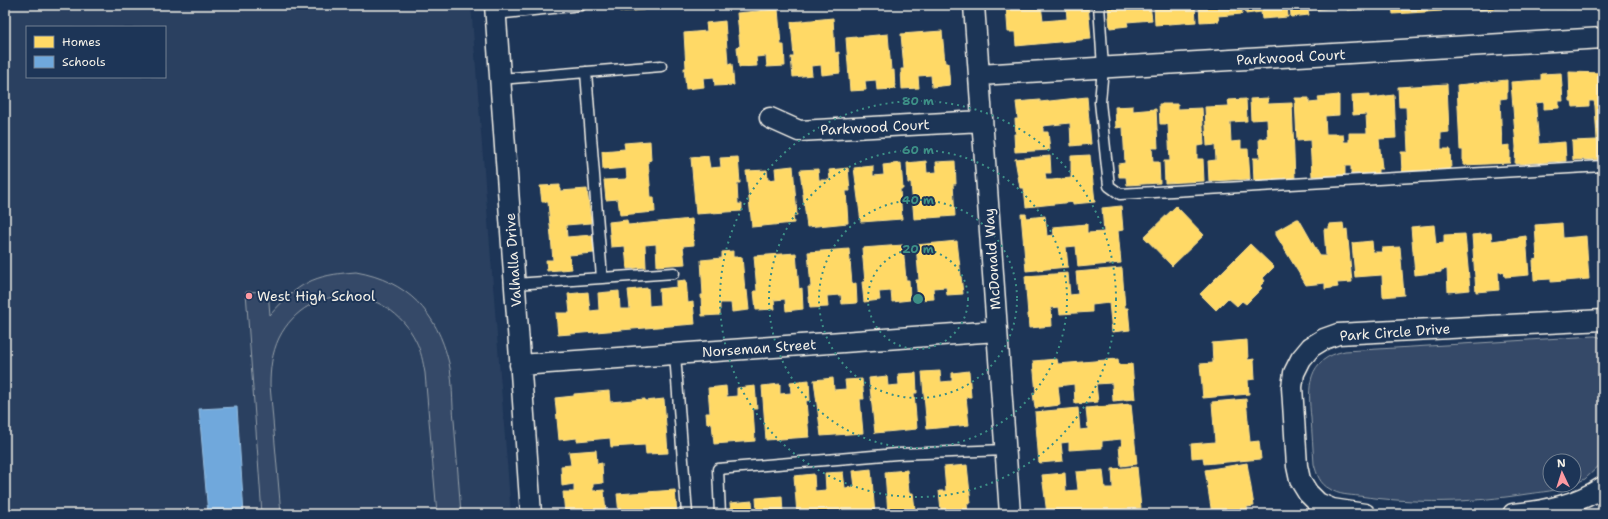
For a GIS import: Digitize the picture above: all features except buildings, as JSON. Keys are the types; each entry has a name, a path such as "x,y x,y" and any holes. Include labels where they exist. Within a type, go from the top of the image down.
{"street":[{"name":"McDonald Way","path":"974,5 1010,514"},
{"name":"Valhalla Drive","path":"495,9 531,514"},
{"name":"Parkwood Court","path":"979,75 1603,38"},
{"name":"Parkwood Court","path":"770,118 799,131 982,121"},
{"name":"Park Circle Drive","path":"1365,514 1332,509 1318,503 1308,493 1300,480 1297,466 1292,387 1294,373 1300,360 1311,348 1324,339 1338,334 1603,320"},
{"name":"Norseman Street","path":"520,365 997,331"},
{"path":"1513,514 1566,505 1585,499 1603,488"}],"lane":[{"path":"495,9 582,5"},
{"path":"1099,5 1103,68 1100,102 1109,186 1120,194 1603,166"},
{"path":"500,79 661,66"},
{"path":"586,72 602,278"},
{"path":"514,284 674,273"},
{"path":"675,354 687,514"},
{"path":"720,514 718,469 897,454 1006,450"}],"shaded area":[{"name":"West High School","path":"5,5 471,5 511,514 5,514"},
{"path":"356,272 374,276 405,291 428,314 444,345 451,377 461,514 437,514 425,373 421,353 416,341 403,322 387,308 368,299 348,296 328,298 309,306 292,319 279,338 272,361 270,385 281,514 262,514 246,292 268,291 270,315 289,295 298,288 317,278 341,273"},
{"path":"1595,336 1603,338 1603,462 1582,480 1582,453 1542,453 1542,492 1506,497 1464,501 1422,501 1380,499 1333,491 1324,485 1319,479 1314,464 1310,385 1316,368 1323,360 1332,355 1345,351"}],"place":[{"name":"West High School","path":"249,296"}]}
